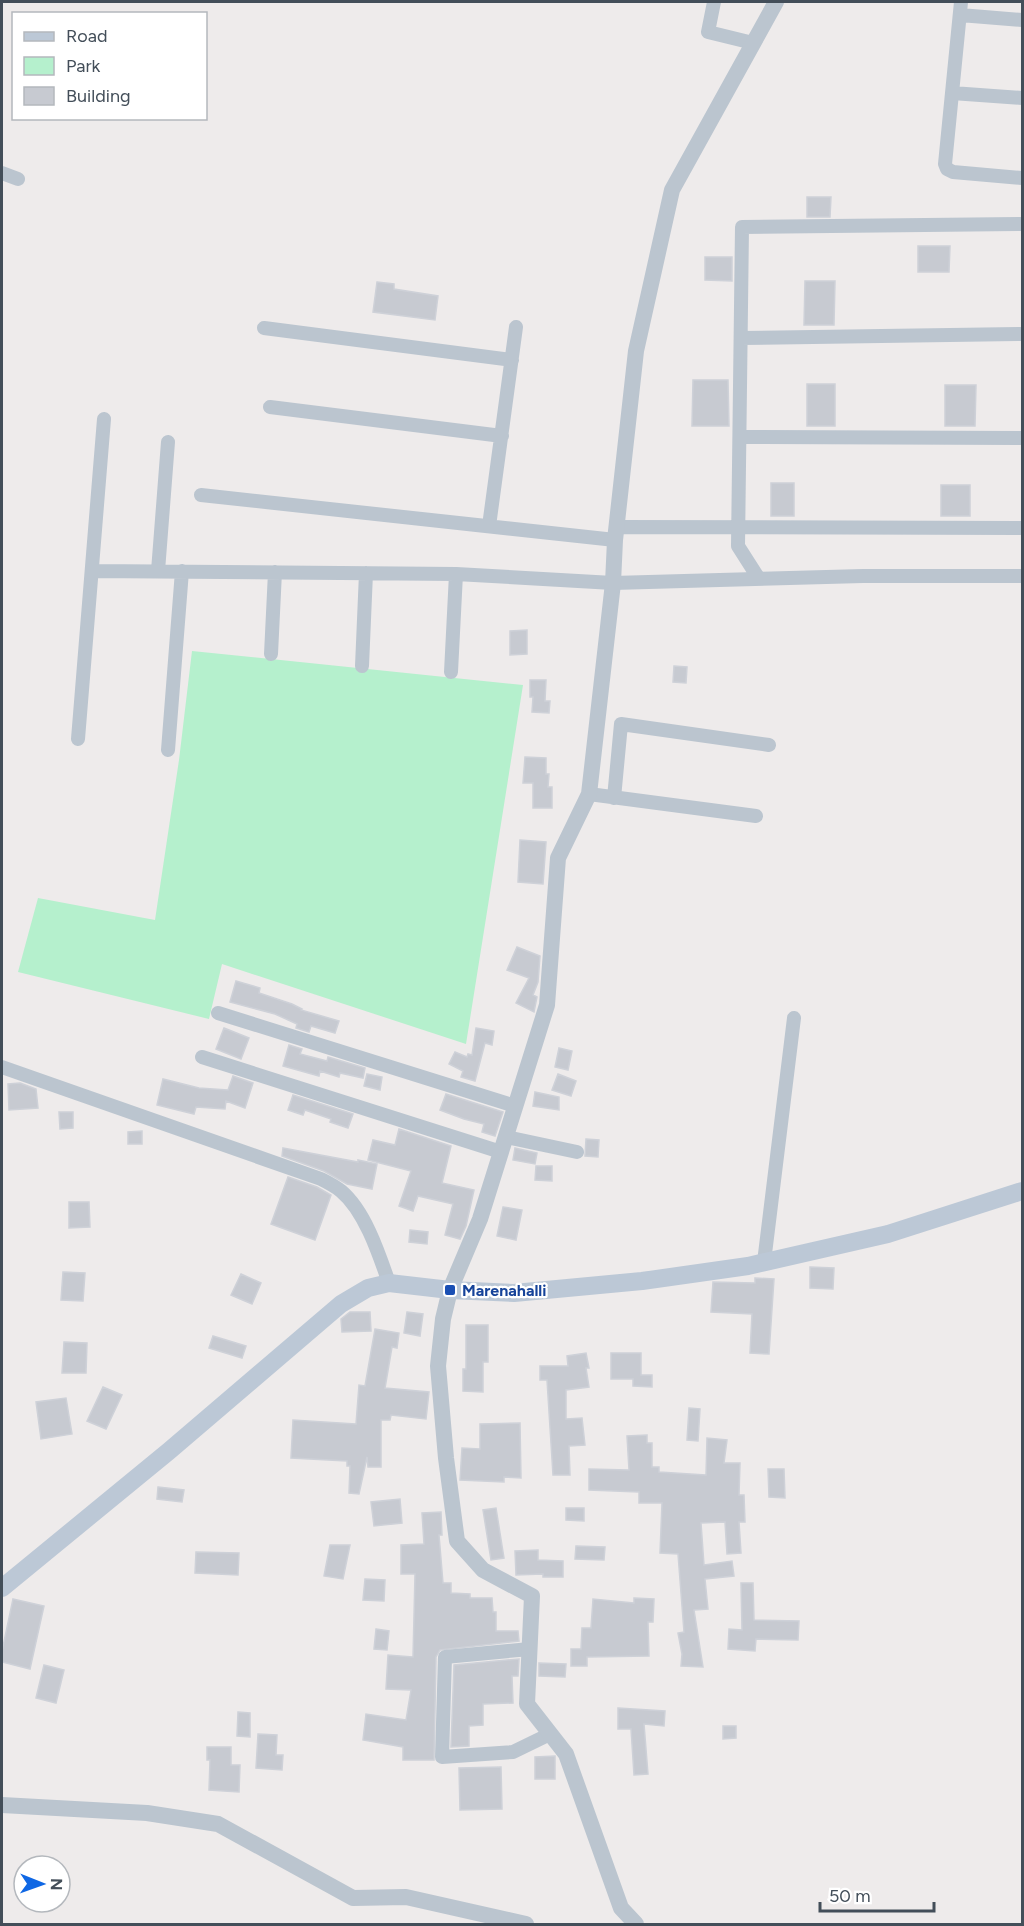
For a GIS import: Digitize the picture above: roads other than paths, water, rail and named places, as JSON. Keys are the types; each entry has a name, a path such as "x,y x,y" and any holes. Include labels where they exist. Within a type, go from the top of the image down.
{"main road":[{"path":"2,1588 169,1451 341,1304 368,1288 389,1283 450,1290 514,1293 642,1281 764,1262 888,1234 1023,1191"}],"street":[{"path":"714,2 708,32 753,44"},
{"path":"636,1924 621,1908 566,1754 527,1704 532,1596 483,1570 457,1541 446,1458 438,1366 443,1319 450,1290 480,1219 547,1005 558,858 589,794 636,351 672,190 776,2"},
{"path":"1023,20 961,8 945,164 947,170 964,174 1023,178"},
{"path":"952,93 1023,98"},
{"path":"2,173 18,179"},
{"path":"759,579 738,546 742,227 1023,224"},
{"path":"489,526 516,327"},
{"path":"264,328 512,360"},
{"path":"741,338 1023,334"},
{"path":"270,407 502,436"},
{"path":"78,739 104,419"},
{"path":"740,437 1023,438"},
{"path":"158,571 168,442"},
{"path":"201,495 489,526 616,534 738,528 1023,528"},
{"path":"92,570 456,574 613,583 863,576 1023,576"},
{"path":"168,750 182,571"},
{"path":"271,654 275,572"},
{"path":"362,666 366,573"},
{"path":"451,672 456,574"},
{"path":"614,798 621,724 769,745"},
{"path":"589,794 756,816"},
{"path":"218,1013 515,1106"},
{"path":"764,1262 794,1018"},
{"path":"202,1057 503,1144 577,1152"},
{"path":"2,1067 321,1179 340,1190 353,1203 365,1224 389,1283"},
{"path":"530,1649 445,1657 442,1757 513,1752 550,1734"},
{"path":"2,1805 147,1814 218,1824 353,1898 406,1897 526,1924"}],"place":[{"name":"Marenahalli","path":"450,1290"}]}
